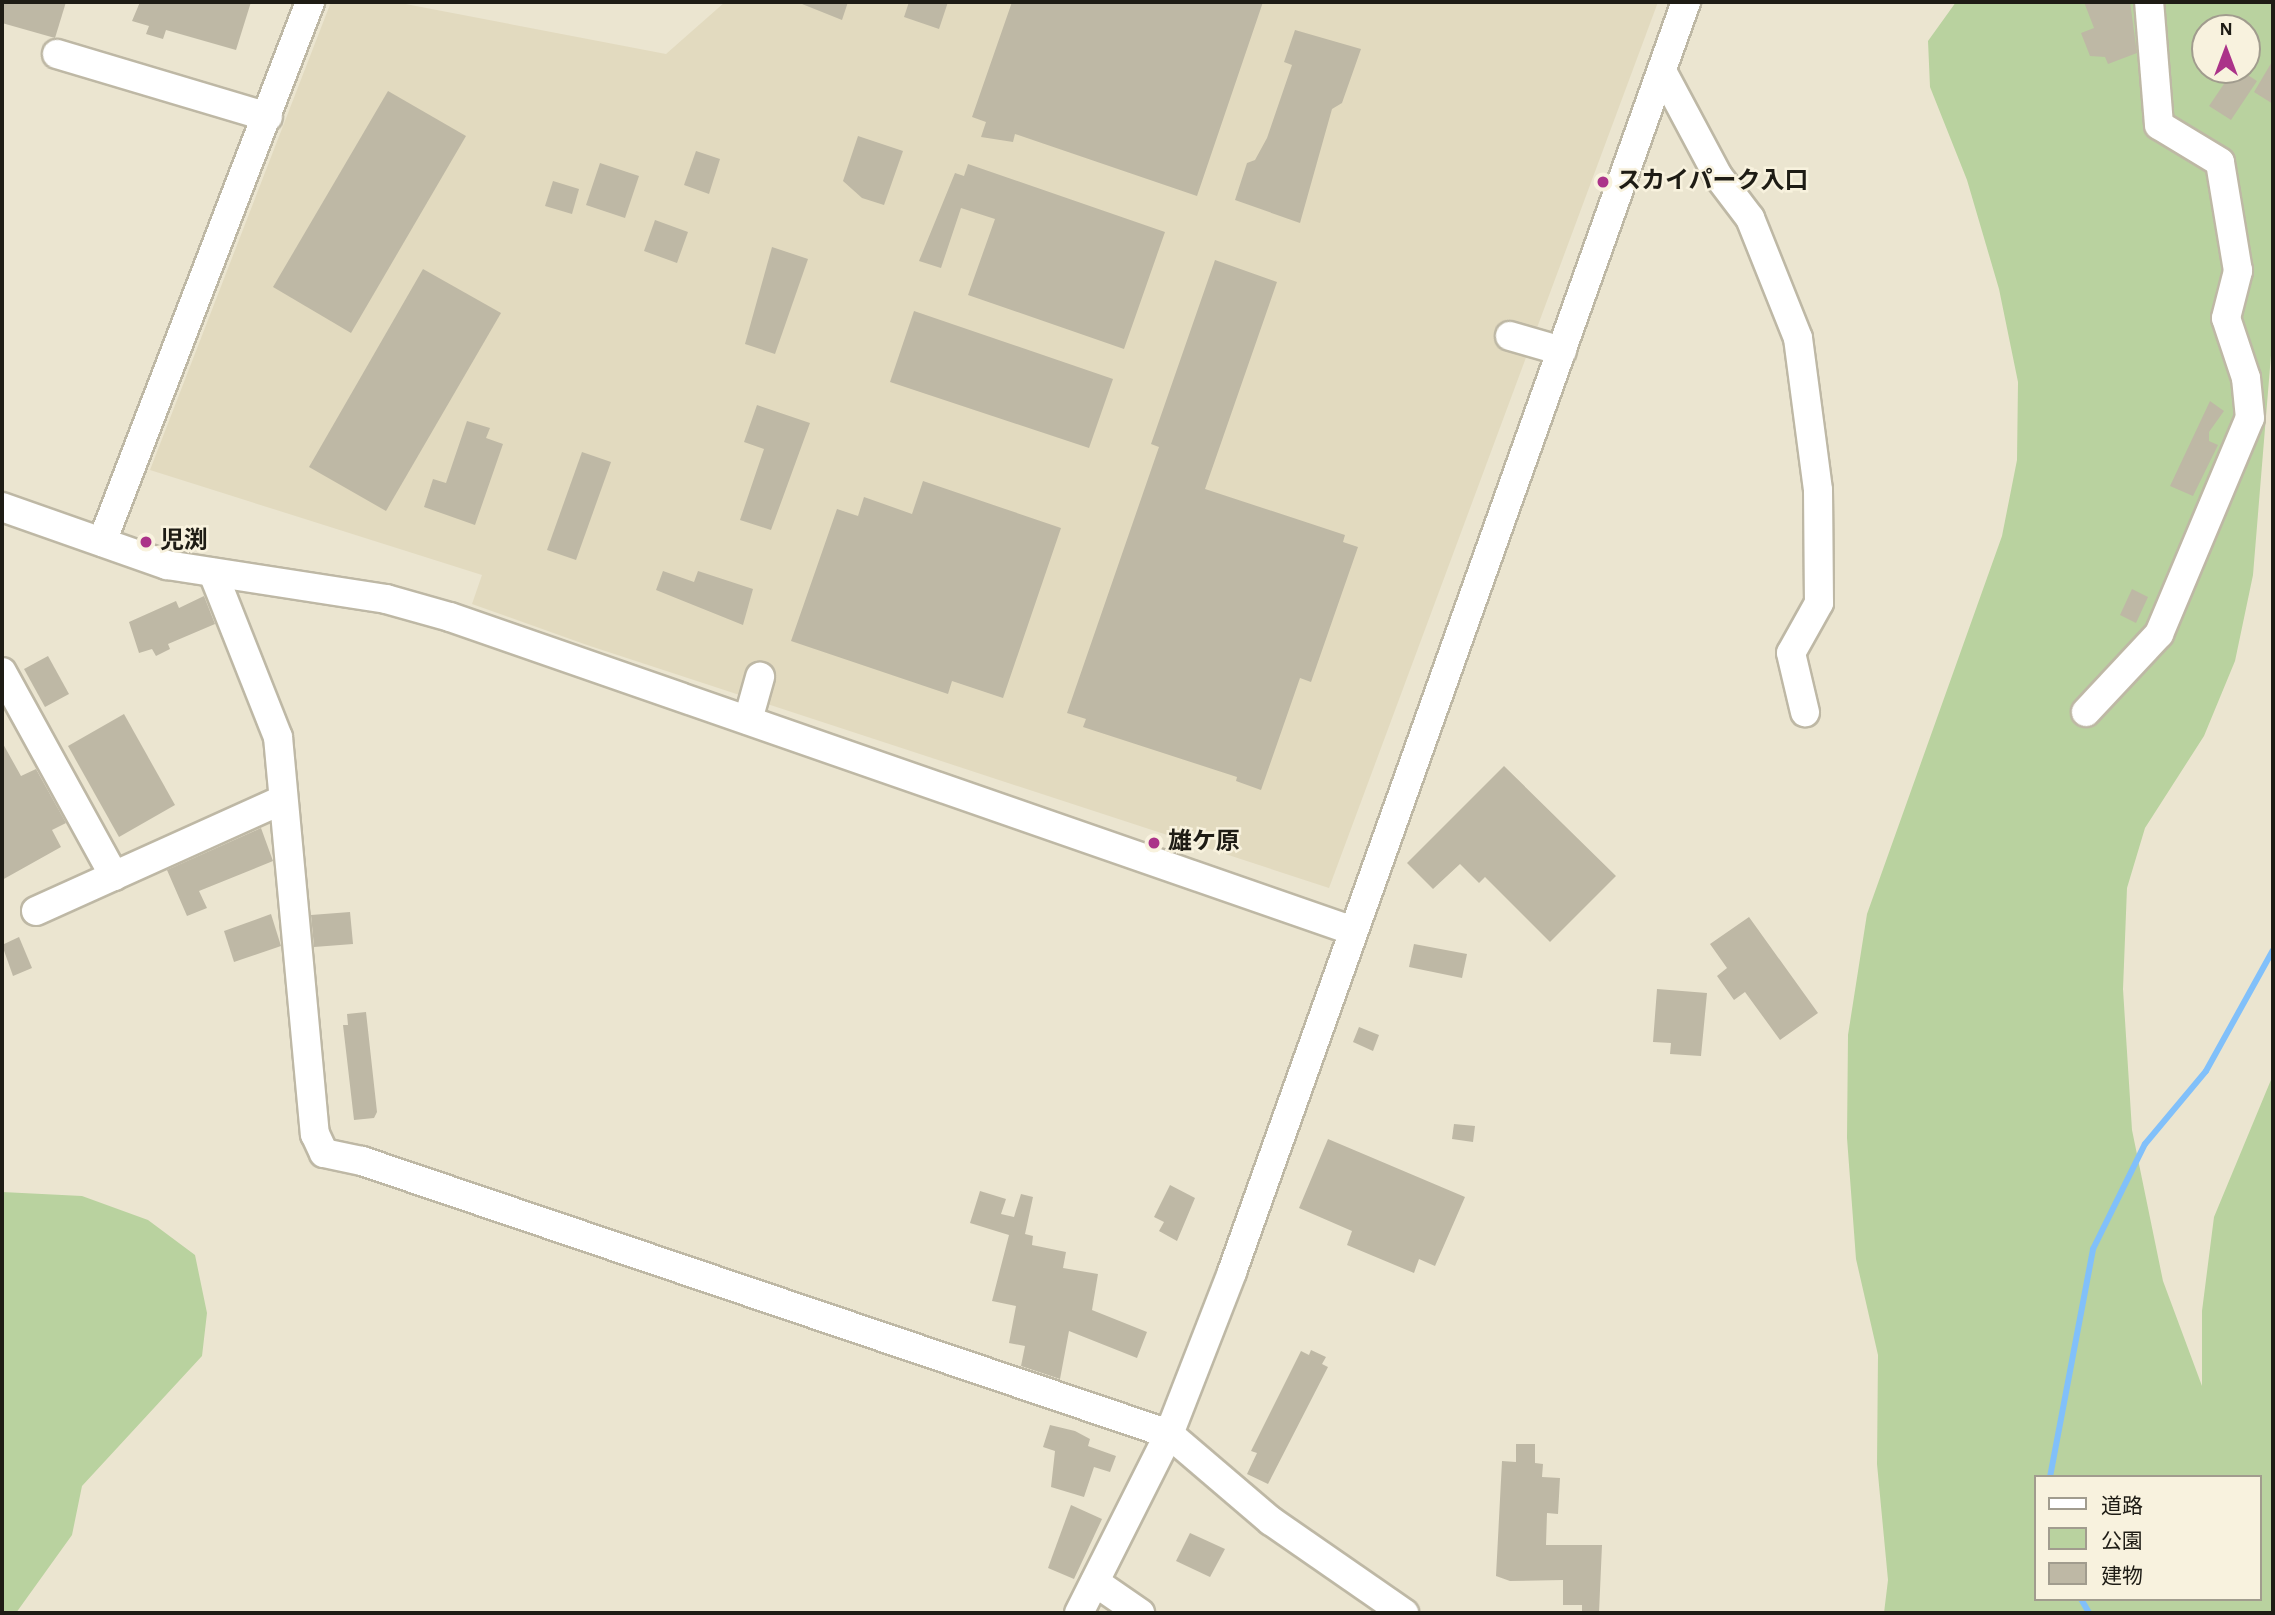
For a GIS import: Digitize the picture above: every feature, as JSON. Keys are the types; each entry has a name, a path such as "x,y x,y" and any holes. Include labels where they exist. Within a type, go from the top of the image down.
{"street":[{"path":"102,542 268,117 310,2"},
{"path":"1079,1613 1168,1434 1270,1168 1351,930 1686,2"},
{"path":"2086,712 2159,634 2250,418 2246,377 2225,318 2238,271 2220,162 2159,125 2149,2"},
{"path":"57,54 268,117"},
{"path":"1662,71 1718,176 1750,218 1798,338 1818,489 1819,603 1791,653 1805,712"},
{"path":"1510,336 1562,351"},
{"path":"2,507 167,565 386,598 748,720 1351,930"},
{"path":"213,573 278,737 315,1134 324,1153 362,1161 1168,1434 1271,1521 1404,1613"},
{"path":"2,672 114,876"},
{"path":"748,720 760,677"},
{"path":"36,911 282,800"},
{"path":"1095,1582 1140,1613"}],"shaded area":[{"path":"331,2 395,2 666,54 725,2 1658,2 1329,888 587,645 472,604 482,575 150,470"}],"green space":[{"path":"1956,2 2273,2 2273,331 2253,575 2235,661 2204,736 2145,828 2127,888 2123,989 2132,1130 2163,1281 2202,1386 2202,1311 2214,1217 2273,1075 2273,1613 1884,1613 1888,1580 1877,1464 1878,1355 1856,1259 1847,1138 1848,1035 1867,914 2002,536 2017,460 2018,382 1999,289 1967,180 1930,87 1928,41"},
{"path":"2,1192 82,1196 148,1220 195,1255 207,1313 202,1356 82,1486 72,1535 16,1613 2,1613"}],"building":[{"path":"2,2 66,2 55,38 2,23"},
{"path":"140,2 251,2 236,50 166,30 163,39 146,34 149,26 132,21"},
{"path":"797,2 848,2 842,20"},
{"path":"909,2 948,2 939,29 904,17"},
{"path":"1012,2 1263,2 1197,196 1015,134 1013,142 981,137 986,122 972,117"},
{"path":"2084,2 2130,2 2137,53 2108,64 2105,57 2090,56 2081,33 2094,28"},
{"path":"1295,30 1361,49 1342,103 1332,109 1300,223 1235,200 1247,163 1255,160 1267,138 1292,65 1284,62"},
{"path":"2273,60 2273,104 2254,92"},
{"path":"2224,84 2255,84 2231,120 2209,106"},
{"path":"388,91 466,136 351,333 273,287"},
{"path":"858,136 903,151 884,205 862,198 843,181"},
{"path":"696,151 720,159 709,194 684,185"},
{"path":"600,163 639,176 625,218 586,205"},
{"path":"968,164 1165,232 1124,349 968,295 995,219 961,208 941,268 919,261 955,173 964,176"},
{"path":"553,181 579,189 572,214 545,206"},
{"path":"655,220 688,232 677,263 644,251"},
{"path":"772,247 808,259 775,354 745,344"},
{"path":"1215,260 1277,282 1205,489 1345,535 1343,542 1358,547 1311,682 1300,678 1261,790 1236,781 1237,777 1083,727 1086,719 1067,713 1159,447 1151,444"},
{"path":"423,269 501,313 386,511 309,467"},
{"path":"914,311 1113,379 1089,448 890,382"},
{"path":"2210,401 2224,411 2209,432 2209,441 2218,445 2193,496 2170,486"},
{"path":"757,405 810,423 771,530 740,520 764,449 744,442"},
{"path":"467,421 490,428 486,438 503,444 475,525 424,507 433,479 446,483"},
{"path":"582,452 611,462 576,560 547,550"},
{"path":"923,481 1061,528 1003,698 952,681 948,694 791,641 837,509 858,516 864,497 912,514"},
{"path":"663,571 694,582 698,571 753,589 743,625 656,590"},
{"path":"2132,589 2148,597 2136,623 2120,615"},
{"path":"204,596 215,624 168,644 170,649 156,656 152,649 139,653 129,622 176,601 179,608"},
{"path":"48,656 69,694 45,707 24,669"},
{"path":"124,714 175,805 119,837 68,746"},
{"path":"2,742 21,776 36,769 66,823 52,830 61,847 2,880"},
{"path":"1504,766 1616,876 1550,942 1485,877 1479,883 1460,864 1433,889 1407,863"},
{"path":"261,828 273,861 199,891 207,908 187,916 167,870"},
{"path":"350,912 353,944 314,947 311,915"},
{"path":"271,914 281,946 234,962 224,931"},
{"path":"1749,917 1818,1013 1780,1040 1745,992 1734,1000 1717,976 1727,968 1710,944"},
{"path":"19,937 32,968 13,976 2,945"},
{"path":"1414,944 1467,954 1462,978 1409,967"},
{"path":"1657,989 1707,993 1701,1056 1670,1054 1671,1043 1653,1042"},
{"path":"366,1012 377,1112 374,1118 354,1120 343,1025 348,1025 347,1014"},
{"path":"1359,1027 1379,1035 1373,1051 1353,1042"},
{"path":"1454,1124 1475,1126 1473,1142 1452,1139"},
{"path":"1328,1139 1465,1197 1435,1266 1419,1259 1414,1273 1347,1245 1352,1231 1299,1208"},
{"path":"1170,1185 1195,1198 1177,1241 1159,1231 1164,1222 1154,1217"},
{"path":"980,1191 1006,1199 1001,1214 1014,1217 1021,1194 1033,1197 1025,1234 1033,1236 1032,1245 1066,1252 1063,1268 1098,1274 1092,1310 1147,1332 1137,1358 1069,1331 1060,1379 1021,1366 1025,1346 1009,1343 1016,1306 992,1301 1009,1235 970,1223"},
{"path":"1311,1350 1326,1357 1322,1364 1328,1367 1268,1484 1247,1474 1257,1453 1251,1451 1301,1351 1309,1355"},
{"path":"1050,1425 1075,1431 1090,1439 1088,1446 1116,1456 1110,1472 1094,1467 1084,1497 1051,1487 1055,1451 1043,1447"},
{"path":"1516,1444 1535,1444 1535,1463 1543,1464 1542,1477 1560,1478 1558,1514 1547,1513 1546,1545 1602,1545 1599,1613 1582,1613 1582,1605 1563,1605 1563,1580 1510,1581 1496,1576 1502,1461 1516,1462"},
{"path":"1071,1505 1102,1519 1074,1579 1048,1568"},
{"path":"1190,1533 1225,1549 1210,1577 1176,1561"}],"waterway":[{"path":"2050,1475 2093,1249 2145,1144 2206,1071 2273,950"},
{"path":"2082,1601 2089,1613"}],"place":[{"name":"スカイパーク入口","path":"1603,182"},
{"name":"児渕","path":"146,542"},
{"name":"雄ケ原","path":"1154,843"}]}
